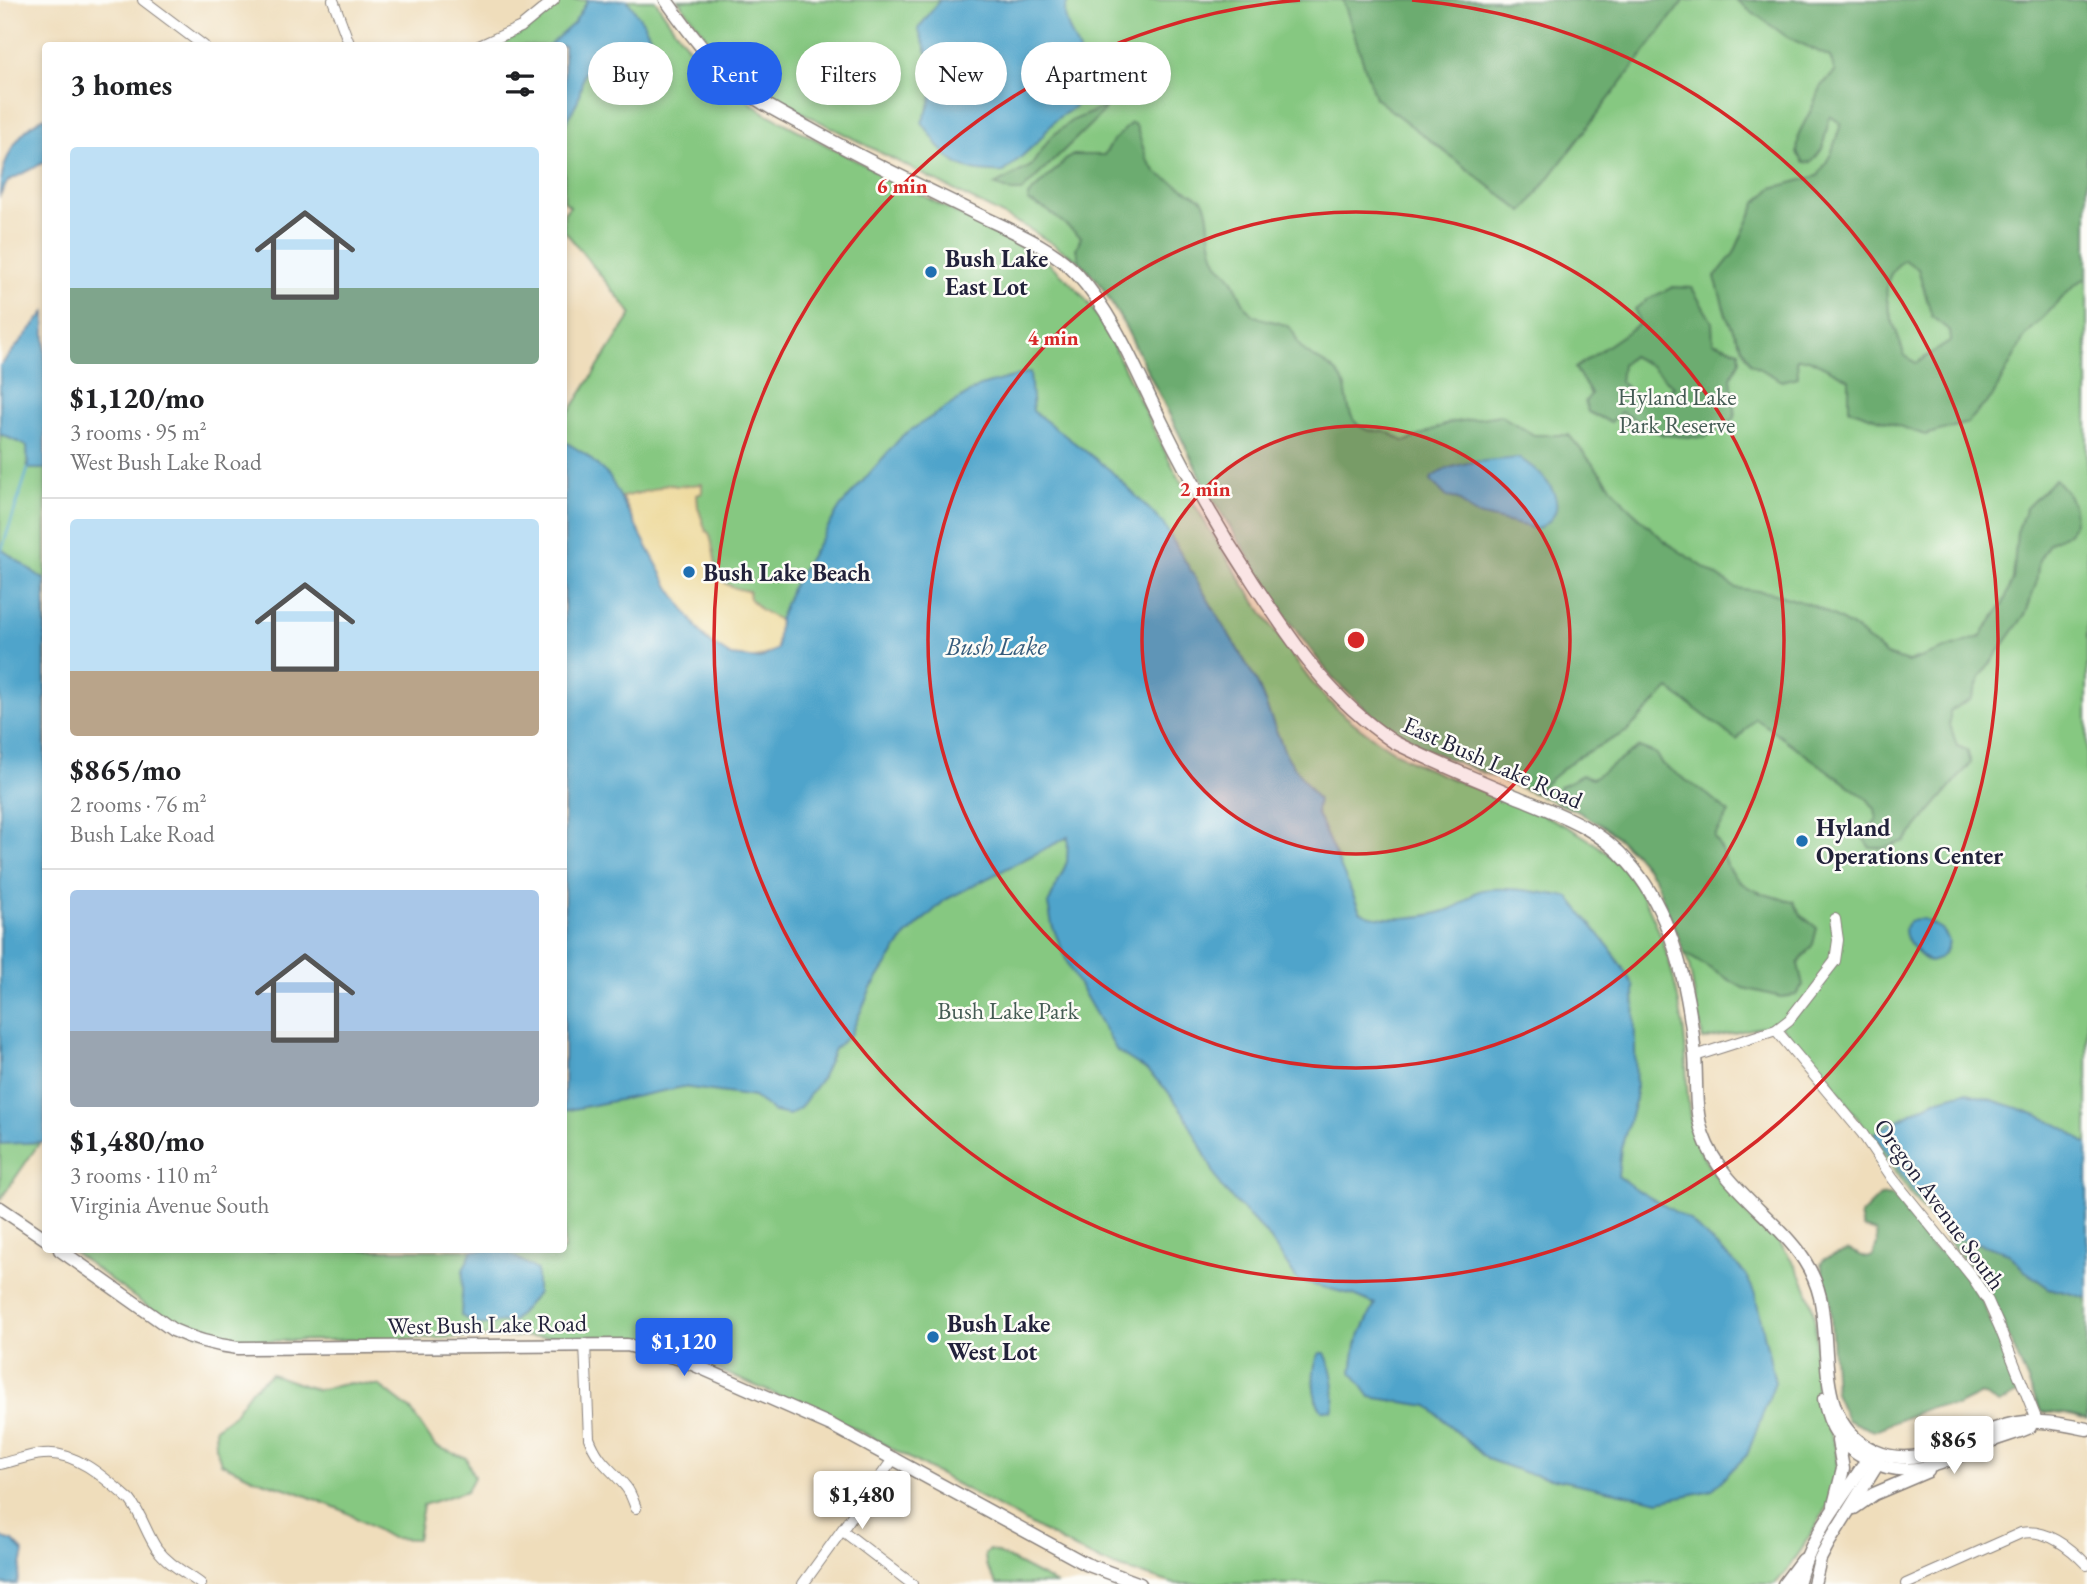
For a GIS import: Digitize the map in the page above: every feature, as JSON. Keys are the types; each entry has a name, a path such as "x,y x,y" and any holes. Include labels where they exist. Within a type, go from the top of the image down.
{"street":[{"path":"142,0 199,42"},
{"path":"333,0 349,42"},
{"path":"488,42 521,27 554,0"},
{"name":"East Bush Lake Road","path":"666,0 711,59 750,94 828,139 1036,244 1075,272 1097,298 1114,326 1184,468 1224,538 1277,619 1325,684 1366,723 1394,742 1583,825 1612,845 1628,862 1656,902 1672,944 1689,1009 1695,1056 1698,1118 1707,1148 1731,1181 1793,1245 1803,1260 1820,1296 1824,1347 1836,1413 1874,1459"},
{"path":"1695,1056 1776,1030 1789,1020 1835,961 1838,940 1835,919"},
{"name":"Oregon Avenue South","path":"1776,1030 1862,1133 1893,1179 1973,1278 1988,1301 2038,1423"},
{"path":"0,1208 42,1236"},
{"name":"West Bush Lake Road","path":"64,1253 173,1330 218,1346 627,1345 681,1359 833,1426 1086,1564 1140,1584"},
{"path":"585,1344 589,1438 603,1465 628,1488 636,1508"},
{"name":"East Bush Lake Road","path":"1824,1347 1823,1389 1829,1421 1842,1454 1843,1469 1833,1510"},
{"path":"1784,1584 1808,1552 1833,1510 1874,1459 1910,1458 1928,1454 2022,1422 2087,1429"},
{"path":"1842,1522 1858,1504 1946,1462 2038,1423"},
{"path":"1836,1434 1844,1445 1900,1471 1946,1462"},
{"path":"0,1464 42,1454 55,1454 79,1461 130,1500 137,1508 150,1537 166,1559 201,1584"},
{"path":"803,1584 894,1458"},
{"path":"1814,1584 1820,1559 1874,1459"},
{"path":"843,1531 912,1584"},
{"path":"1906,1584 2031,1531 2043,1532 2087,1565"},
{"path":"1798,1584 1808,1552"}],"green space":[{"name":"Bush Lake Park","path":"561,0 655,0 687,45 687,105 754,105 1040,257 1057,270 1079,292 1098,317 1168,458 1200,515 1277,634 1326,698 1365,731 1411,761 1529,809 1586,838 1611,856 1631,878 1659,930 1676,988 1683,1026 1688,1104 1696,1140 1716,1176 1764,1225 1792,1260 1811,1300 1815,1323 1817,1397 1835,1445 1836,1479 1832,1494 1815,1529 1775,1584 1175,1584 1110,1565 1075,1549 858,1430 684,1355 646,1344 581,1336 266,1341 216,1337 184,1328 168,1319 75,1253 567,1253 567,415 632,314 567,234 567,210 570,206 567,204 567,42 504,42 540,21"},
{"name":"Hyland Lake Park Reserve","path":"678,0 2087,0 2087,1420 2067,1414 2041,1412 2003,1323 1972,1270 1910,1193 1823,1069 1777,1023 1703,1040 1689,965 1670,910 1654,877 1635,854 1609,830 1577,811 1425,749 1390,731 1333,679 1289,621 1209,493 1126,328 1099,282 1080,262 1028,228 801,112 782,100 782,42 710,42"},
{"path":"1343,0 1684,0 1523,212 1375,98"},
{"path":"1736,0 2087,0 2087,277 2075,285 2025,336 1993,396 1967,423 1925,435 1849,409 1849,379 1809,359 1797,359 1798,377 1782,381 1751,364 1727,318 1715,277 1734,253 1756,203 1772,188 1818,176 1831,154 1841,124 1830,116 1822,149 1812,162 1804,163 1797,153 1799,133 1820,87 1835,72 1830,57 1787,37","holes":["1904,260 1918,269 1932,317 1950,331 1951,341 1916,363 1904,355 1891,317 1887,292 1888,281"]},
{"path":"1107,106 1022,191 1010,191 994,185 1031,166 1050,138 1071,121"},
{"path":"1131,123 1136,125 1147,160 1157,173 1202,199 1215,257 1233,280 1247,309 1256,316 1290,328 1304,350 1338,374 1345,388 1349,411 1357,424 1367,430 1384,431 1405,442 1449,423 1500,415 1534,435 1569,435 1629,508 1667,543 1736,588 1772,593 1815,606 1853,627 1886,655 1908,662 1980,637 2003,604 2013,579 2017,532 2026,508 2055,479 2067,492 2074,508 2075,523 2069,533 2050,542 2039,560 2036,584 2026,613 1980,678 1971,699 1950,711 1950,725 1957,746 1967,750 1971,763 1905,841 1885,848 1870,848 1862,836 1877,819 1875,809 1867,799 1755,718 1737,740 1669,689 1626,732 1576,758 1534,793 1425,749 1390,731 1333,679 1289,621 1209,493 1126,328 1099,282 1080,262 1076,249 1081,237 1047,210 1028,201 1028,196 1071,155 1104,155 1113,141"},
{"path":"1673,287 1692,288 1712,322 1713,342 1739,351 1740,361 1731,377 1735,418 1704,438 1663,435 1621,412 1611,422 1588,412 1585,402 1591,394 1575,368 1639,324 1635,309 1648,299","holes":["1632,356 1651,366 1674,387 1653,400 1640,398 1620,382 1622,365"]},
{"path":"0,434 27,446 28,469 42,469 42,1142 0,1200"},
{"path":"1639,747 1655,753 1662,764 1708,795 1729,813 1714,837 1736,878 1758,892 1793,901 1801,915 1817,928 1813,944 1798,964 1803,985 1796,995 1781,997 1743,988 1684,953 1654,877 1635,854 1609,830 1558,803 1559,787 1582,775 1593,778"},
{"path":"1892,1195 1932,1248 1951,1257 1982,1301 2021,1391 1999,1404 1981,1394 1957,1406 1931,1407 1873,1431 1847,1420 1835,1393 1830,1301 1821,1264 1824,1259 1849,1250 1867,1258 1873,1256 1877,1244 1876,1232 1863,1228 1860,1216 1880,1196"},
{"path":"1952,1238 1969,1240 2009,1253 2024,1270 2049,1288 2087,1298 2087,1420 2067,1414 2041,1412 2003,1323 1972,1270 1949,1241"},
{"path":"271,1374 317,1390 350,1383 380,1386 411,1410 435,1446 466,1458 474,1477 467,1491 423,1505 417,1539 391,1538 342,1510 253,1478 221,1463 216,1448 215,1428 233,1415 251,1390"},
{"path":"990,1550 1057,1584 997,1584 986,1565 985,1554"}],"sand":[{"name":"Bush Lake Beach","path":"667,484 702,484 702,493 697,495 698,507 709,533 717,571 727,584 749,591 750,599 761,610 779,620 777,650 755,658 731,656 715,647 683,610 654,561 622,497"}],"water":[{"path":"588,0 627,0 653,42 588,42 588,71 584,73 578,100 567,121 567,42 552,42 574,23"},
{"path":"940,0 1069,0 1065,10 1066,21 1075,42 1021,42 1021,105 1076,105 1055,120 1036,143 1004,172 963,167 946,155 922,122 929,105 1007,105 1007,42 923,42 918,29"},
{"path":"42,119 42,164 8,181 0,195 3,171 12,149 18,139"},
{"path":"42,316 42,469 28,469 27,446 0,434 0,366"},
{"name":"Bush Lake","path":"1030,372 1033,411 1110,470 1162,522 1256,680 1286,755 1318,800 1316,812 1360,911 1380,917 1407,918 1446,911 1482,890 1526,890 1569,897 1610,948 1634,986 1636,1099 1621,1148 1618,1176 1689,1220 1745,1273 1755,1294 1775,1382 1747,1455 1712,1490 1659,1501 1526,1473 1487,1459 1428,1406 1370,1397 1352,1372 1356,1344 1375,1304 1354,1295 1298,1281 1268,1236 1221,1187 1185,1115 1166,1089 1145,1069 1117,1051 1070,969 1052,925 1048,904 1067,862 1068,837 945,900 905,937 870,990 851,1034 834,1049 821,1079 800,1108 789,1115 774,1112 754,1097 683,1087 567,1110 567,443 585,454 609,476 669,587 705,639 731,656 760,659 777,649 779,620 791,589 840,507 903,435 980,386"},
{"path":"1518,458 1542,475 1556,501 1556,510 1551,519 1537,529 1474,514 1458,499 1447,497 1431,481 1432,477 1442,471 1463,464"},
{"path":"0,548 42,578 42,1142 0,1144"},
{"path":"1924,919 1941,929 1949,941 1943,954 1930,962 1911,945 1905,930 1907,924 1913,920"},
{"path":"1965,1092 2045,1118 2087,1145 2087,1298 2049,1288 2024,1270 2009,1253 1969,1240 1952,1238 1916,1195 1874,1133 1936,1100"},
{"path":"471,1253 509,1253 537,1270 537,1294 513,1321 479,1325 461,1316 463,1270"},
{"path":"1320,1353 1325,1353 1332,1374 1332,1411 1322,1410 1314,1390 1315,1366"},
{"path":"0,1537 13,1541 24,1552 17,1584 0,1584"}],"waterway":[{"path":"0,555 28,469"}],"place":[{"name":"Bush Lake East Lot","path":"931,272"},
{"name":"Bush Lake Beach","path":"689,572"},
{"name":"Hyland Operations Center","path":"1802,841"},
{"name":"Bush Lake West Lot","path":"933,1337"}]}
